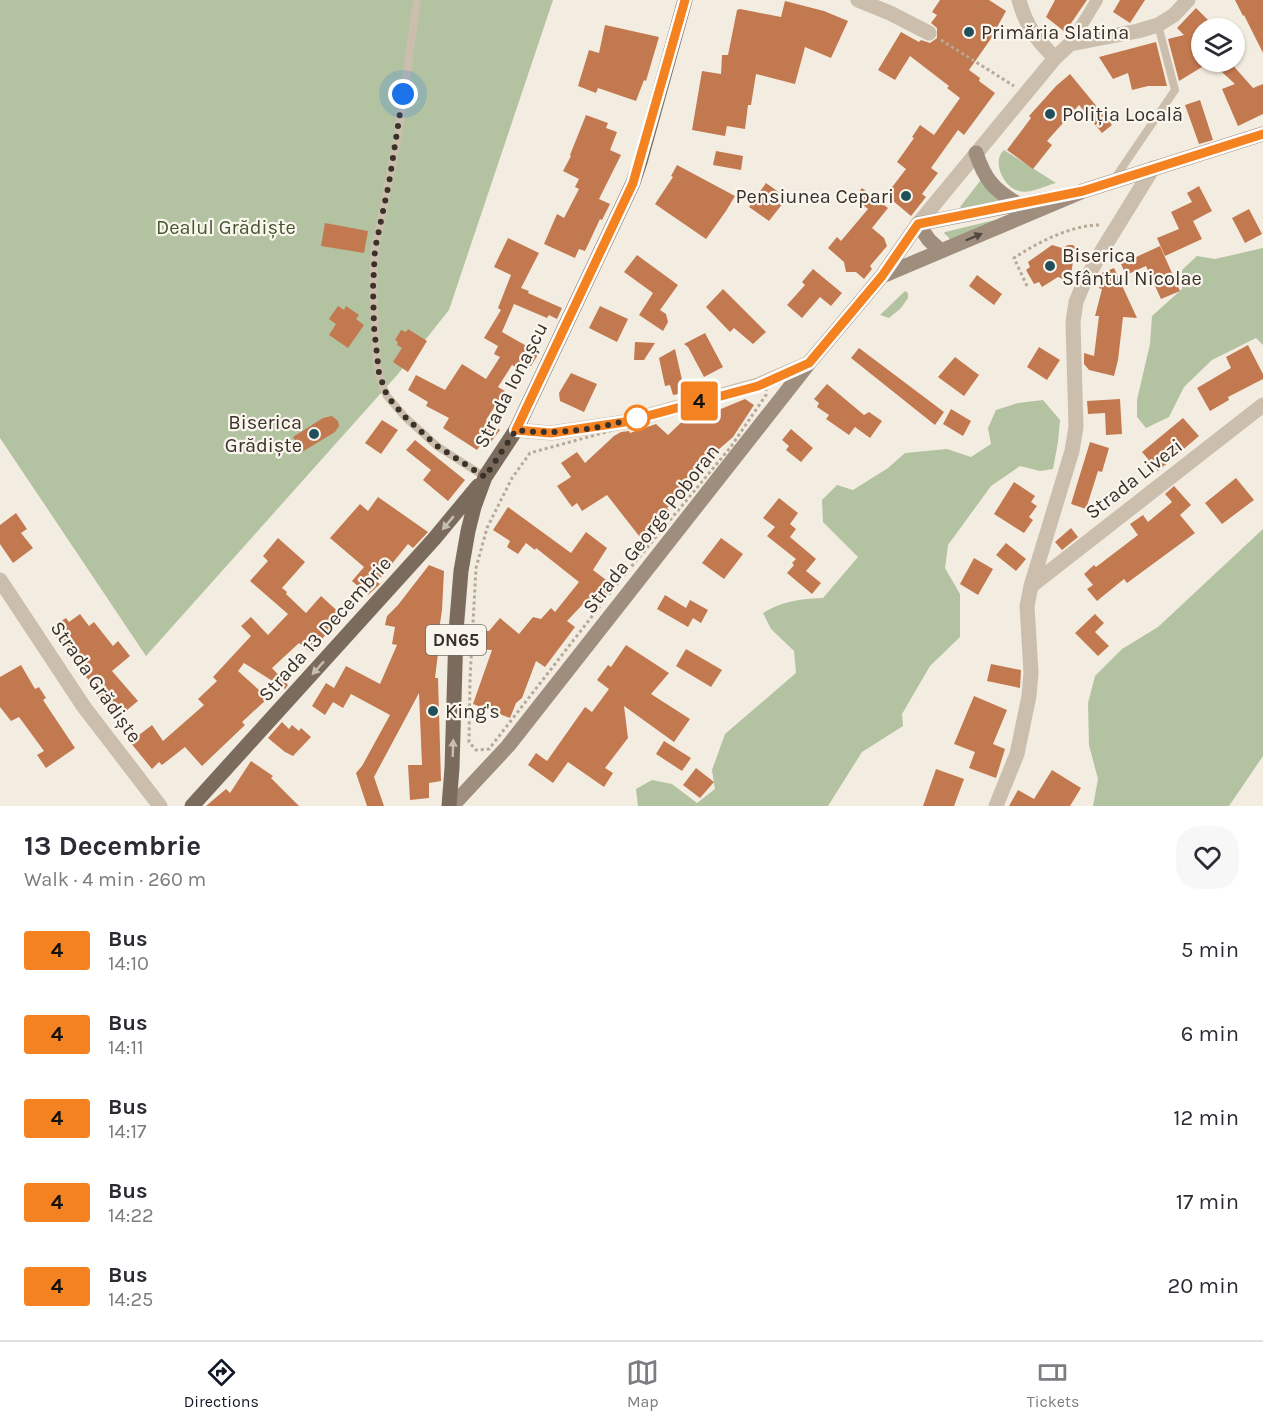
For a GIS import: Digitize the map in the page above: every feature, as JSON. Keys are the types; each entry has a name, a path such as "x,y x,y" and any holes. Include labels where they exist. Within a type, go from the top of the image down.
{"main road":[{"name":"Strada Ionașcu","path":"450,806 460,571 468,531 485,477 516,430 633,183 685,0"},
{"path":"882,276 1083,191 1263,134"},
{"path":"976,153 989,182 999,193 1018,204"},
{"path":"941,251 929,240 918,224 1083,191"},
{"name":"Strada George Poboran","path":"450,806 508,746 809,363 882,276 918,224"},
{"name":"Strada 13 Decembrie","path":"192,806 434,539 485,477"}],"street":[{"path":"858,0 929,33"},
{"path":"1019,0 1023,16 1035,39 1055,58"},
{"path":"918,224 1055,58 1070,44 1096,0"},
{"path":"1070,44 1158,25 1174,15 1188,0"},
{"path":"996,806 1017,754 1029,696 1031,673 1027,613 1031,586 1066,475 1076,427 1073,322 1076,302 1103,249 1153,168"},
{"path":"516,430 551,433 625,422 758,386 809,363"},
{"name":"Strada Livezi","path":"1031,586 1263,405"},
{"name":"Strada Grădiște","path":"0,580 84,707 160,806"}],"lane":[{"path":"417,0 393,164 375,249 373,297 377,363 387,396 405,417 437,446 485,477"},
{"path":"1114,181 1175,90 1158,25"}],"path":[{"path":"929,33 1026,93"},
{"path":"1027,286 1014,258 1069,230 1087,225 1102,225"},
{"path":"766,388 766,395 730,448 621,579 489,749 476,750 469,742 476,568 487,528 512,478 530,453 766,388"}],"green space":[{"name":"Dealul Grădiște","path":"0,0 553,0 449,310 398,374 146,656 0,438"},
{"path":"1004,150 1056,183 1028,191 1014,189 1004,180 999,167 1000,155"},
{"path":"983,177 999,198 998,201 962,209 960,207"},
{"path":"1003,218 952,241 944,233 945,232"},
{"path":"1263,248 1263,345 1256,338 1212,360 1184,387 1169,417 1146,428 1137,417 1137,400 1150,344 1152,316 1182,289 1182,270 1197,256 1215,259"},
{"path":"905,291 908,293 908,298 901,308 889,318 880,315"},
{"path":"1043,400 1060,420 1053,469 1040,471 1020,466 991,486 948,545 945,568 960,594 960,637 930,666 902,714 903,726 862,752 828,806 638,806 636,789 652,780 672,784 697,803 715,789 712,770 725,734 796,673 794,651 771,629 763,613 792,601 823,598 858,557 823,522 822,500 837,485 853,490 888,468 905,453 947,449 971,457 991,444 988,428 996,410 1018,403"},
{"path":"1263,529 1263,756 1229,806 1093,806 1098,779 1089,745 1088,703 1095,676 1122,649 1158,627"}],"building":[{"path":"940,0 989,0 1006,11 990,40 969,70 995,93 964,135 958,130 931,168 938,173 922,194 926,197 911,216 886,195 906,169 897,162 920,125 934,135 960,98 947,88 949,86 910,56 895,80 878,70 901,32 919,42 921,40 930,43 937,38 937,28 931,23 937,15 932,12"},
{"path":"1055,0 1087,0 1065,32 1046,17"},
{"path":"1120,0 1145,0 1130,23 1113,12"},
{"path":"1235,0 1263,0 1263,53 1244,15"},
{"path":"785,1 824,11 848,21 831,58 805,47 795,84 756,74 745,129 727,126 725,136 692,130 702,71 721,74 722,55 728,55 737,10 781,17"},
{"path":"1196,8 1206,18 1191,18 1191,72 1194,72 1179,81 1168,39 1184,35 1177,28"},
{"path":"605,25 659,37 646,81 644,80 636,101 598,88 596,93 578,86 589,50 599,53"},
{"path":"1156,42 1167,86 1148,86 1132,90 1128,73 1113,79 1099,57"},
{"path":"1222,72 1239,72 1253,88 1263,84 1263,114 1238,126 1222,89 1235,84"},
{"path":"1070,74 1112,125 1102,133 1079,105 1047,141 1052,145 1033,169 1007,150 1031,118 1029,116"},
{"path":"1200,100 1213,140 1199,144 1185,105"},
{"path":"586,115 608,123 606,128 617,132 610,150 621,155 599,199 610,204 585,251 579,249 575,258 544,244 557,214 564,218 579,189 575,187 579,179 563,171"},
{"path":"716,151 743,156 741,170 713,165"},
{"path":"677,165 735,196 706,239 655,204 673,177 671,176"},
{"path":"766,183 787,198 769,221 749,207"},
{"path":"1199,186 1212,211 1193,221 1202,239 1165,256 1157,238 1179,229 1171,212 1192,202 1187,193"},
{"path":"862,188 888,208 872,228 884,238 887,246 870,266 872,269 864,279 856,272 846,272 844,262 828,248 837,237 841,241 868,209 854,198"},
{"path":"1249,209 1262,234 1245,243 1232,218"},
{"path":"325,223 368,231 364,253 321,246"},
{"path":"508,238 539,253 521,288 562,308 557,319 549,315 547,318 514,304 502,332 539,353 531,366 523,362 519,369 512,365 498,387 505,391 486,420 500,430 490,443 485,439 477,450 443,428 449,418 426,406 428,402 408,390 416,375 445,390 462,364 486,379 500,357 494,354 498,346 484,338 501,310 498,308 511,275 494,267"},
{"name":"Biserica Sfântul Nicolae","path":"1052,245 1062,248 1073,245 1079,255 1073,262 1071,274 1063,279 1058,277 1042,287 1039,282 1034,284 1026,270 1030,267 1028,262"},
{"path":"1160,246 1180,291 1161,299 1146,266 1126,275 1121,264"},
{"path":"637,255 678,285 660,310 666,314 668,322 663,331 639,315 653,293 624,272"},
{"path":"1114,268 1137,318 1123,317 1114,376 1089,370 1084,364 1084,353 1094,356 1099,316 1095,316 1102,289 1099,288 1102,273"},
{"path":"813,269 842,293 831,306 820,297 802,318 787,305 805,285 802,282"},
{"path":"977,275 1002,294 994,305 969,286"},
{"path":"723,289 766,332 753,344 734,328 730,332 706,307"},
{"path":"338,306 344,310 346,306 359,315 356,319 364,325 348,348 329,335 336,324 329,319"},
{"path":"600,306 628,319 617,342 589,328"},
{"path":"408,329 427,341 408,372 393,362 402,348 395,340 401,330 406,332"},
{"path":"705,333 723,367 704,377 688,347 684,344"},
{"path":"635,342 655,343 644,360 634,360"},
{"path":"1248,345 1263,374 1263,379 1228,397 1229,400 1210,411 1197,388 1231,368 1226,357"},
{"path":"1039,347 1060,360 1047,380 1027,367"},
{"path":"859,348 944,412 935,425 851,358"},
{"path":"675,349 685,393 673,395 670,385 665,386 659,358"},
{"path":"955,357 979,375 964,396 938,377"},
{"path":"571,373 597,384 584,412 560,401 559,393"},
{"path":"827,384 864,415 869,412 882,421 870,438 855,427 849,435 826,419 829,415 817,407 819,403 814,399"},
{"path":"745,399 754,405 733,437 690,475 695,480 667,508 669,510 651,527 655,531 643,541 607,495 582,511 577,503 572,507 557,486 571,477 561,463 577,452 585,463 621,432 629,431 630,433 656,424 668,435 690,414 692,420 700,412 703,415 713,408 716,411"},
{"path":"1120,399 1122,434 1106,435 1105,413 1088,414 1087,401"},
{"path":"951,409 971,421 963,436 943,424"},
{"name":"Biserica Grădiște","path":"332,416 338,421 339,426 335,432 302,452 293,437 323,418"},
{"path":"1183,418 1199,436 1158,471 1142,452"},
{"path":"382,420 398,430 381,454 365,443"},
{"path":"791,429 813,448 801,462 786,450 789,446 782,440"},
{"path":"415,440 465,480 448,501 423,480 431,470 406,450"},
{"path":"1090,442 1109,448 1102,472 1098,471 1086,509 1071,504"},
{"path":"1236,478 1254,500 1222,524 1205,503"},
{"path":"1014,482 1035,496 1031,502 1037,506 1029,517 1033,520 1024,533 994,514"},
{"path":"1174,486 1191,505 1180,515 1195,533 1127,583 1124,579 1097,601 1087,589 1093,585 1084,574 1138,535 1130,524 1143,515 1148,522 1172,502 1165,494"},
{"path":"378,497 428,532 413,548 408,544 377,582 380,584 368,595 352,581 364,567 330,538 360,504 368,511"},
{"path":"779,498 798,513 790,524 796,529 790,537 816,559 806,571 821,583 812,594 787,573 796,559 767,536 775,527 763,518"},
{"path":"508,507 571,553 586,532 607,548 593,570 614,586 594,611 584,603 567,621 575,627 545,667 536,661 522,698 516,703 510,718 473,704 492,650 476,649 478,630 489,631 500,618 519,634 533,617 541,619 551,608 555,612 579,582 536,548 535,550 526,543 518,554 507,547 510,541 493,530"},
{"path":"16,513 27,529 21,533 33,548 13,563 0,544 0,525"},
{"path":"1071,528 1078,537 1062,550 1055,542"},
{"path":"278,538 305,562 282,588 287,592 286,594 306,613 321,596 343,616 310,652 299,643 272,668 288,685 285,689 244,663 238,671 268,698 242,722 245,725 202,766 185,747 162,765 159,762 152,769 130,742 152,725 163,741 204,705 198,699 217,681 213,677 251,636 241,626 251,617 268,635 288,614 250,581 268,561 263,556"},
{"path":"721,538 743,554 724,579 702,563"},
{"path":"1006,543 1026,559 1016,571 996,555"},
{"path":"974,558 993,569 978,595 960,584"},
{"path":"429,565 444,571 435,678 438,678 441,781 429,783 429,798 410,800 408,765 422,765 419,693 374,777 384,806 367,806 356,773 390,715 351,694 343,708 333,702 325,715 312,706 326,683 334,688 346,666 380,684 397,645 392,644 395,627 385,625 387,616"},
{"path":"665,595 686,608 690,600 708,610 701,623 693,618 688,627 657,609"},
{"path":"80,614 89,626 94,622 113,646 118,641 130,656 112,671 138,701 116,719 90,686 92,684 82,672 86,668 60,636 57,638 50,628 66,618 69,622"},
{"path":"1095,614 1104,623 1095,632 1109,646 1098,656 1075,633"},
{"path":"626,645 669,673 651,694 690,719 674,742 624,706 628,738 605,768 613,773 604,787 568,762 553,783 528,765 536,753 547,761 585,707 592,712 609,689 597,680 608,665 611,667"},
{"path":"686,649 722,670 711,687 676,666"},
{"path":"991,664 1021,670 1020,688 987,681"},
{"path":"21,665 35,689 39,687 46,698 43,700 75,748 46,768 37,755 44,751 19,717 11,721 0,707 0,677"},
{"path":"974,696 1007,710 993,744 1005,749 996,778 969,768 975,752 954,744"},
{"path":"282,722 289,729 292,725 299,731 301,728 311,737 293,756 268,738"},
{"path":"664,741 691,758 682,771 656,754"},
{"path":"251,761 273,776 271,778 299,806 206,806 226,789 230,793"},
{"path":"696,768 714,782 700,798 683,785"},
{"path":"936,769 964,779 954,806 923,806"},
{"path":"1052,770 1081,788 1070,806 1009,806 1018,790 1034,799"}],"bus line":[{"name":"4","path":"685,0 633,183 516,430 551,433 625,422 758,386 809,363 882,276 918,224 1083,191 1263,134"}],"place":[{"name":"Primăria Slatina","path":"969,32"},
{"name":"Poliția Locală","path":"1050,114"},
{"name":"Pensiunea Cepari","path":"906,196"},
{"name":"Biserica Sfântul Nicolae","path":"1050,266"},
{"name":"Biserica Grădiște","path":"314,434"},
{"name":"King's","path":"433,711"}],"route":[{"path":"403,94 398,135 375,249 374,327 377,363 387,396 405,417 437,446 485,477 516,430 551,433 625,422 646,415 637,418"}]}
